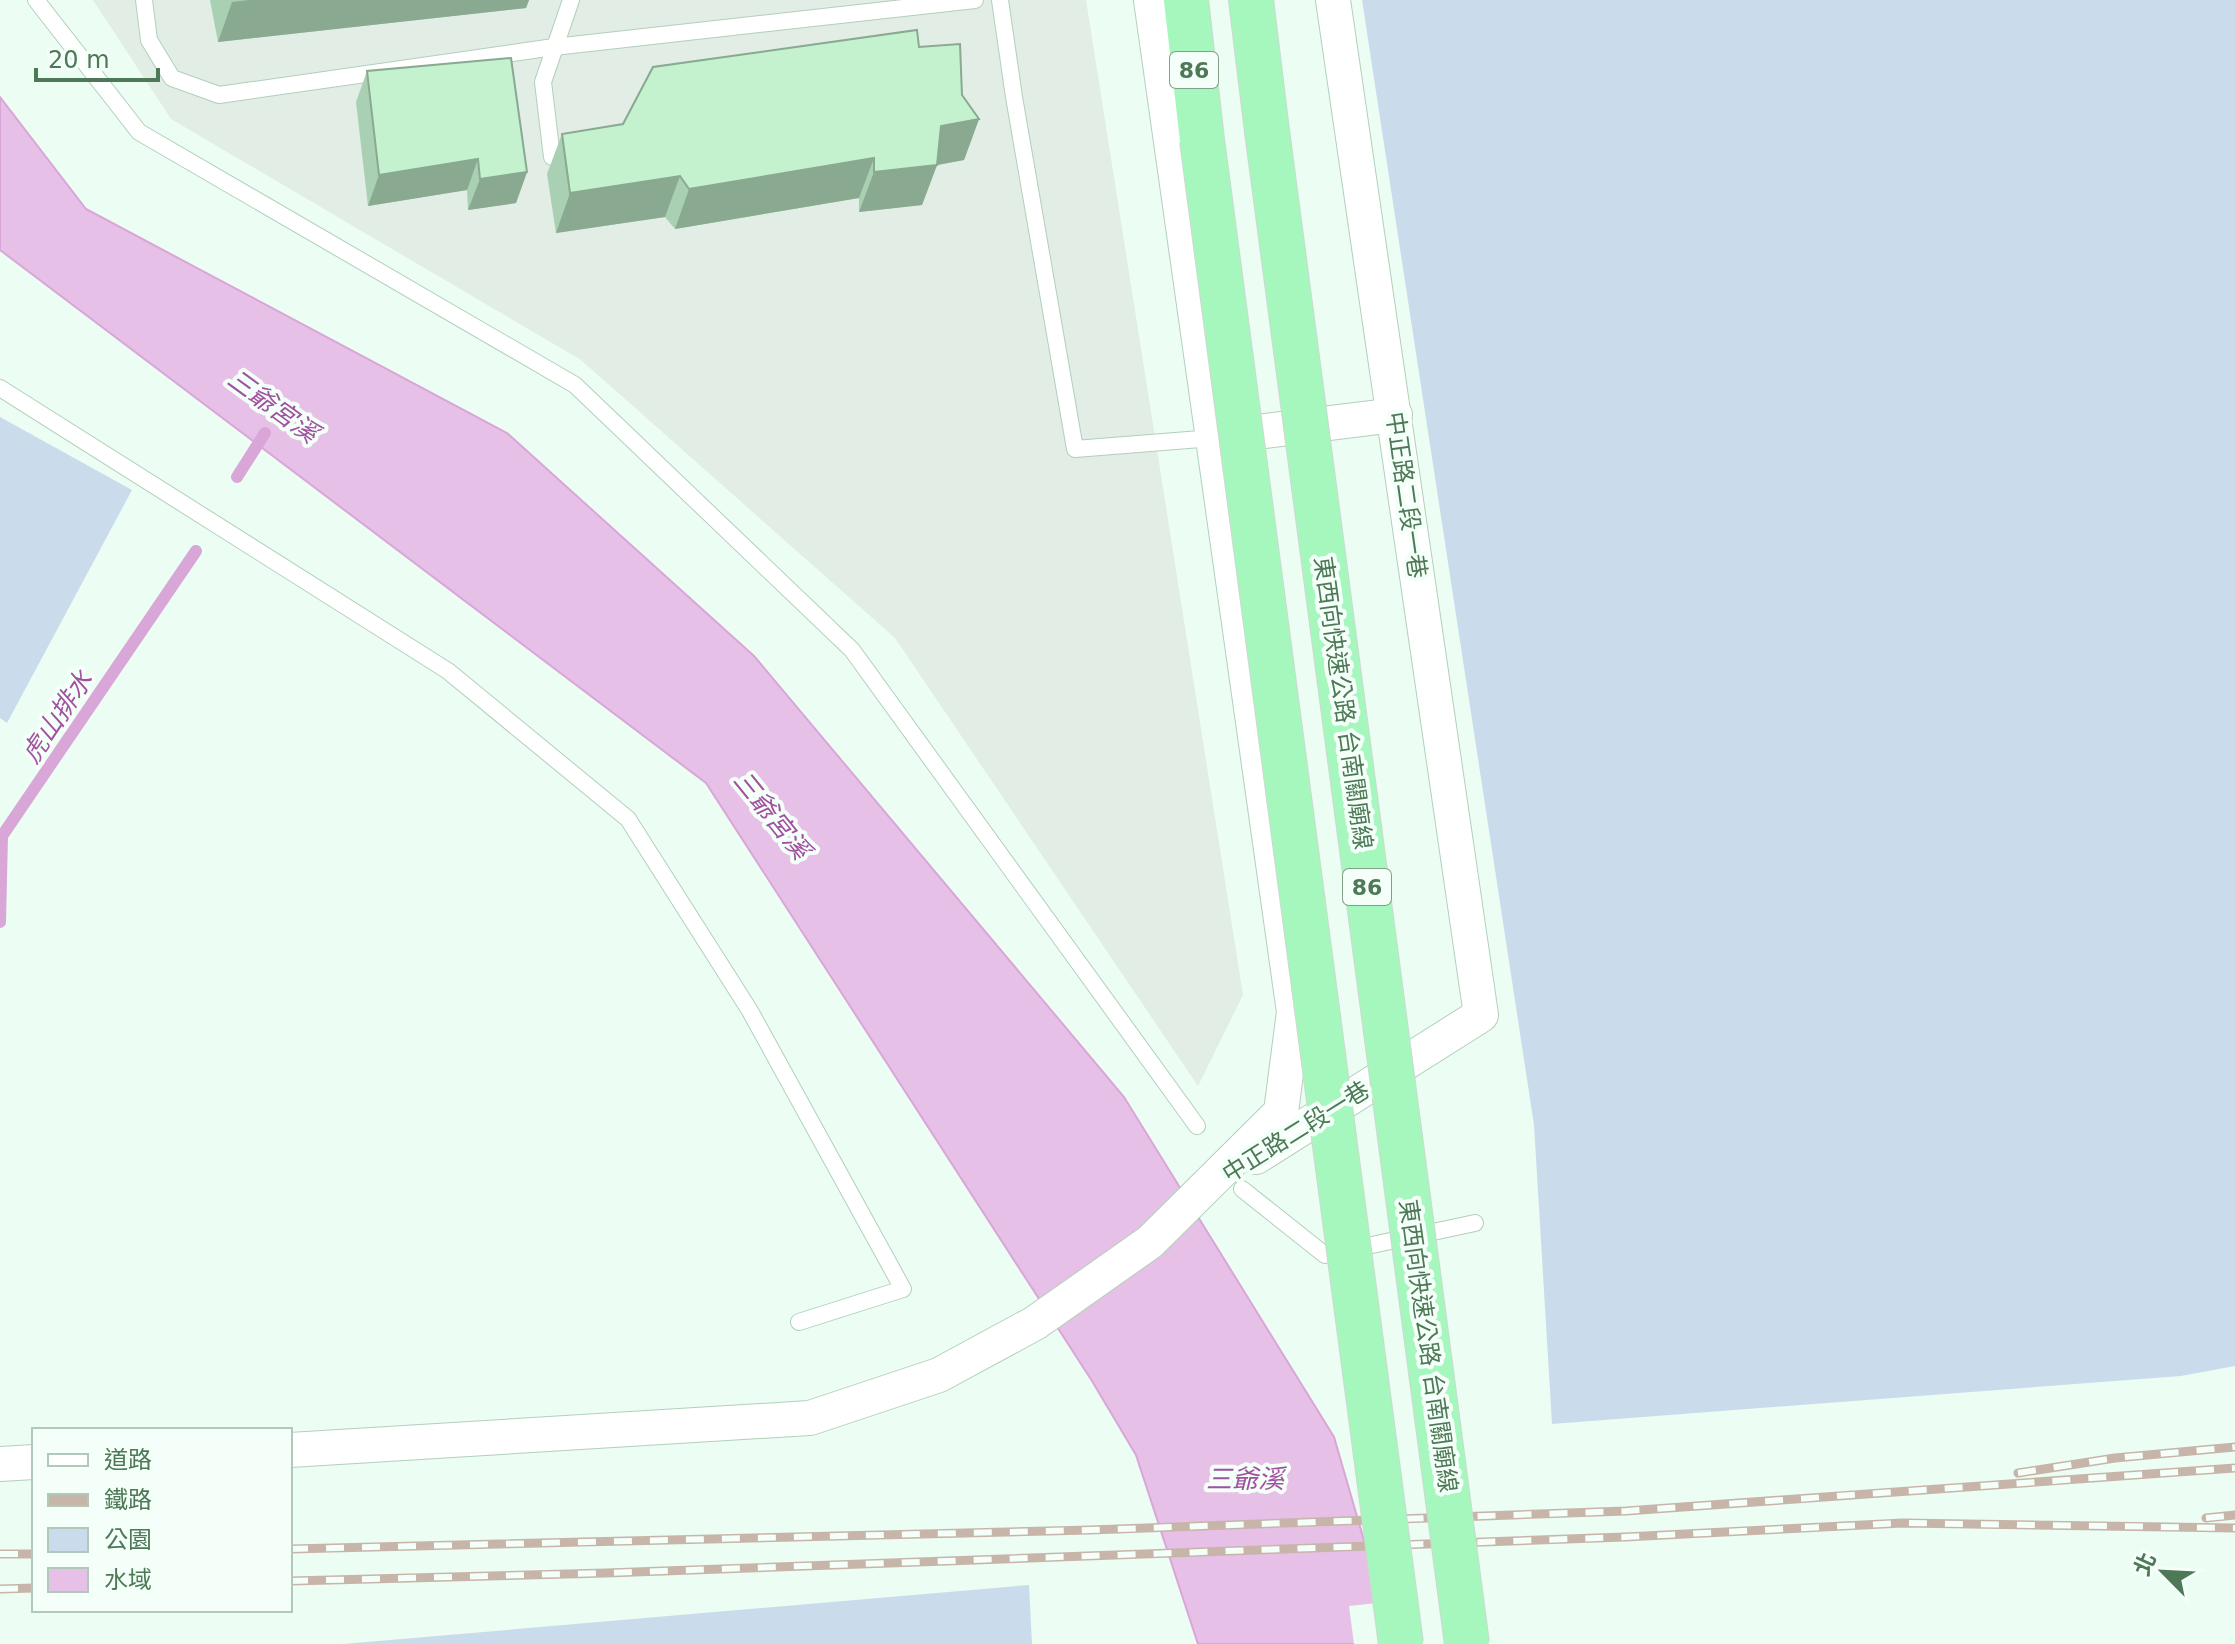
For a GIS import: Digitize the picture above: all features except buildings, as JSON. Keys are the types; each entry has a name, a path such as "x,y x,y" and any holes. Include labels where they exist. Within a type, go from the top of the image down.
{"highway":[{"name":"86","path":"1186,0 1401,1644"},
{"name":"東西向快速公路 台南關廟線","path":"1251,0 1467,1644"}],"street":[{"name":"中正路二段一巷","path":"1151,0 1294,1012 1281,1112 1205,1190"},
{"name":"中正路二段一巷","path":"1205,1190 1481,1015 1333,0"},
{"path":"1213,438 1395,415"},
{"path":"292,1450 810,1418 939,1375 1035,1323 1150,1242 1205,1190"},
{"path":"0,1464 32,1462"}],"lane":[{"path":"36,0 139,132 575,385 852,650 1197,1126"},
{"path":"144,0 149,40 172,78 219,95 554,47 975,0"},
{"path":"552,157 543,82 571,0"},
{"path":"1000,0 1075,449 1213,438"},
{"path":"0,388 448,671 628,819 750,1011 903,1289 799,1322"},
{"path":"1242,1189 1325,1255 1475,1223"}],"shaded area":[{"path":"93,0 1086,0 1243,995 1198,1086 895,638 581,360 171,119"}],"green space":[{"path":"1362,0 2235,0 2235,1366 2181,1376 1552,1424 1534,1125"},
{"path":"0,417 132,490 7,723 0,718"},
{"path":"1029,1585 1032,1644 343,1644"}],"water":[{"name":"三爺溪","path":"0,97 86,209 507,433 754,656 1124,1097 1334,1437 1394,1644 1198,1644 1136,1455 1092,1381 706,783 0,250"}],"pier":[{"path":"1386,1602 1398,1644 1354,1644 1349,1606"}],"waterway":[{"name":"虎山排水","path":"237,477 265,433"},
{"name":"虎山排水","path":"0,922 2,836 196,551"}],"railway":[{"path":"2018,1473 2115,1458 2235,1447"},
{"path":"292,1549 1090,1530 1626,1511 2235,1468"},
{"path":"2206,1518 2235,1515"},
{"path":"292,1581 606,1573 1625,1537 1903,1523 2235,1528"},
{"path":"0,1554 32,1554"},
{"path":"0,1589 32,1588"}],"water label":[{"name":"三爺宮溪","path":"273,406"},
{"name":"三爺宮溪","path":"772,815"}]}
